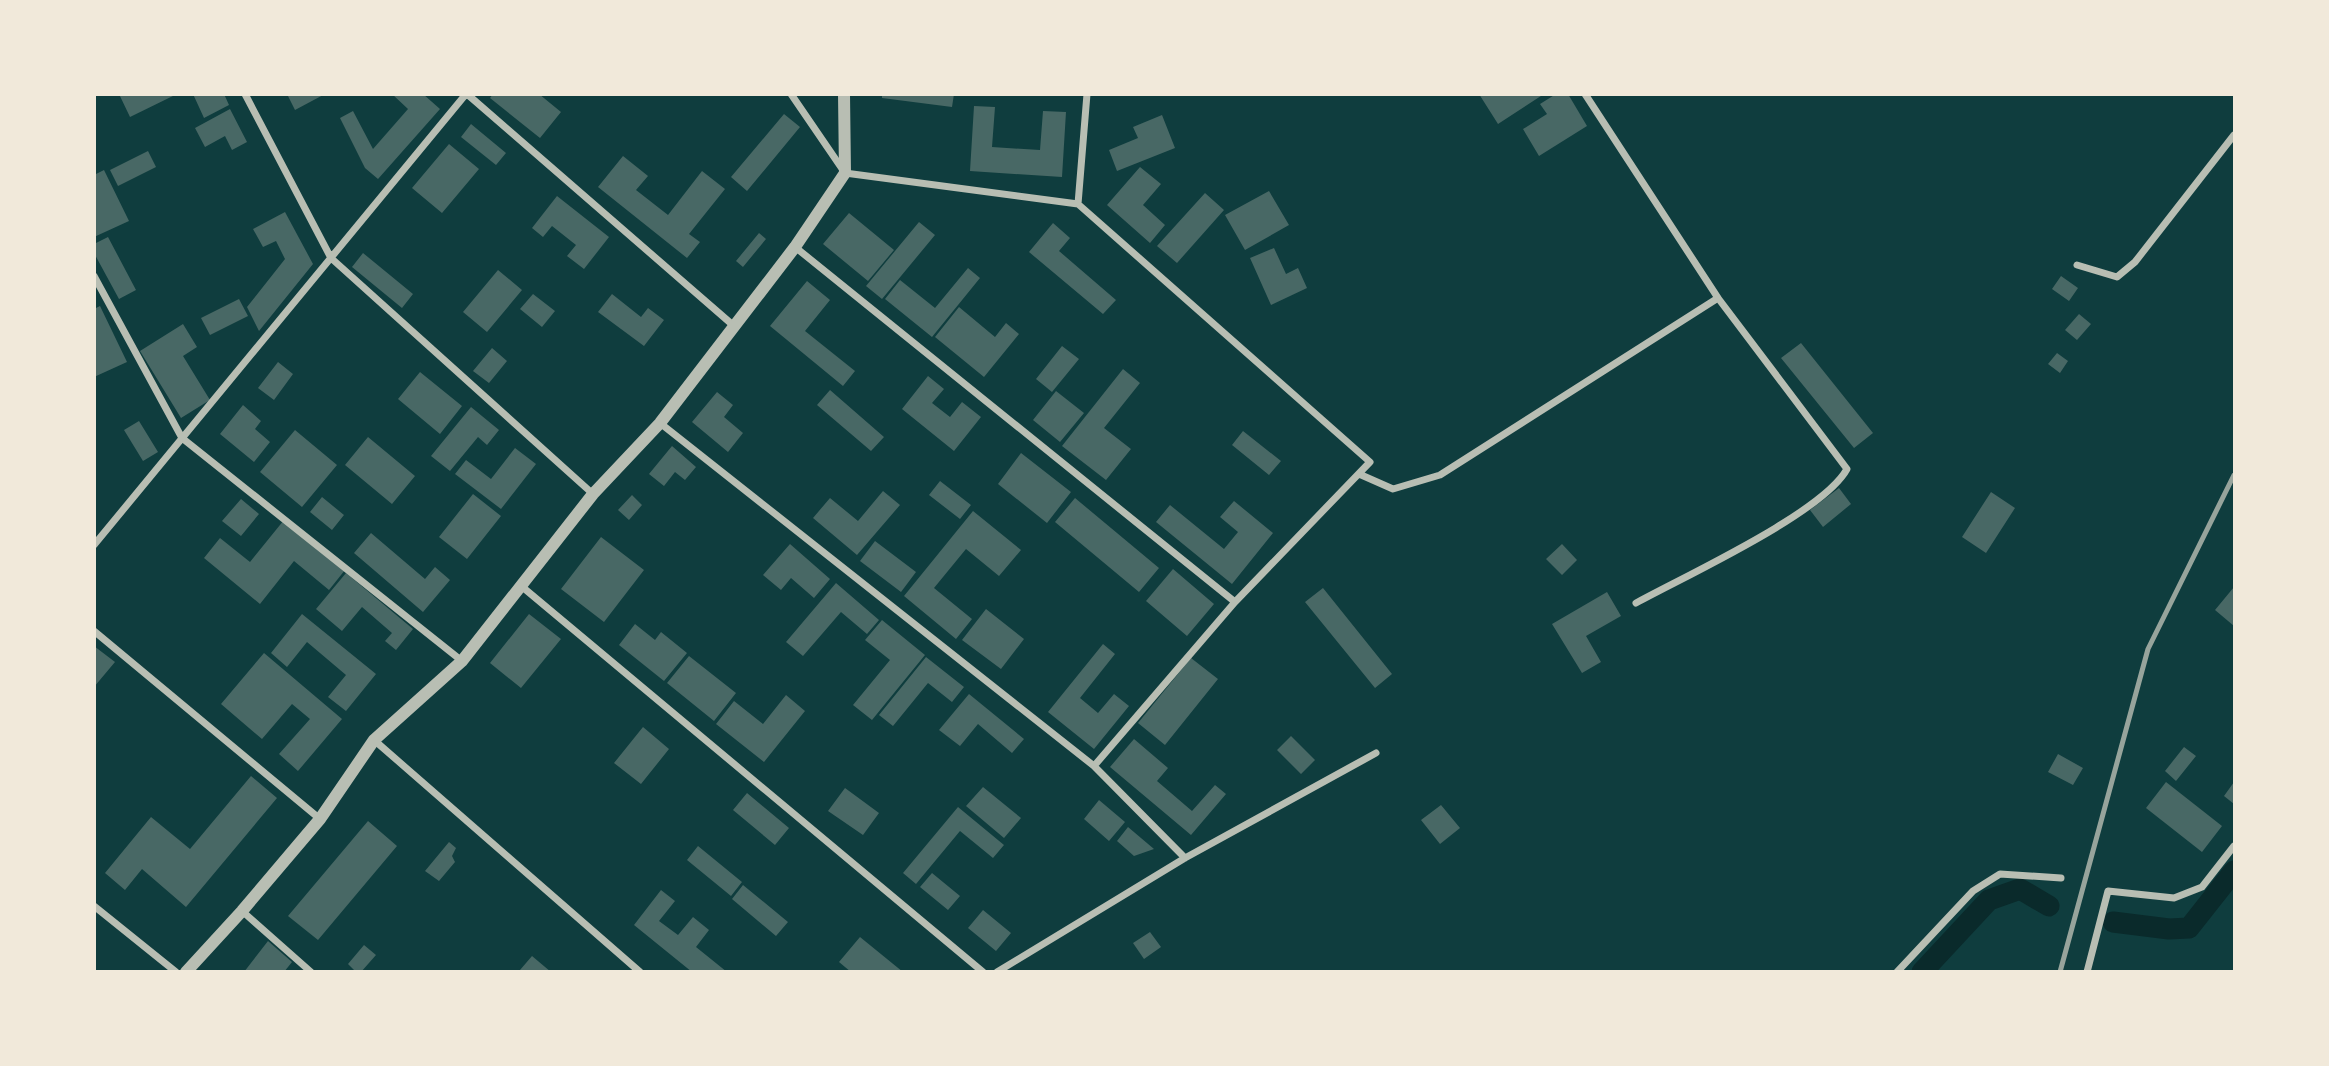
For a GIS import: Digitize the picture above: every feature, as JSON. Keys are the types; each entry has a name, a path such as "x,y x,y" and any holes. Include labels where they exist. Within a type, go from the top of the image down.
{"street":[{"path":"245,94 331,258 593,494"},
{"path":"94,545 466,94 734,326"},
{"path":"791,94 845,173 1078,204 1370,462 1235,602 1094,765"},
{"path":"186,971 242,911 320,819 374,740 462,661 593,494 660,423 795,247 845,173 844,94"},
{"path":"1078,204 1087,94"},
{"path":"1585,94 1718,298 1847,469 1841,480 1796,516 1636,603"},
{"path":"2077,265 2117,277 2136,262 2235,135"},
{"path":"795,247 1235,602"},
{"path":"94,276 182,438 462,661"},
{"path":"1359,474 1393,489 1440,475 1718,298"},
{"path":"660,423 1094,765 1185,859"},
{"path":"520,584 983,971"},
{"path":"94,631 320,819"},
{"path":"374,740 639,971"},
{"path":"997,971 1185,859 1376,752"},
{"path":"2087,971 2108,891 2174,898 2202,887 2235,846"},
{"path":"1897,971 1973,891 2000,874 2061,878"},
{"path":"94,906 176,971"},
{"path":"242,911 311,971"}],"building":[{"path":"119,94 177,94 130,117"},
{"path":"193,94 224,94 229,105 204,118"},
{"path":"287,94 325,94 295,110"},
{"path":"392,94 423,94 440,109 378,179 365,168 340,118 353,111 373,149 408,109"},
{"path":"493,94 539,94 561,112 540,138 490,98"},
{"path":"882,94 954,94 952,107 882,98"},
{"path":"1479,94 1544,94 1498,124"},
{"path":"1556,94 1568,94 1587,126 1539,156 1523,129 1547,114 1540,104"},
{"path":"974,106 995,107 992,147 1040,150 1043,111 1066,112 1062,177 970,171"},
{"path":"230,109 247,142 232,150 225,136 205,147 195,128"},
{"path":"784,114 800,127 747,191 731,177"},
{"path":"1162,115 1175,148 1117,171 1109,150 1138,138 1133,127"},
{"path":"471,124 506,153 496,165 461,137"},
{"path":"449,144 479,169 442,213 412,188"},
{"path":"148,151 156,167 118,186 110,170"},
{"path":"623,156 648,176 636,190 668,215 702,171 725,189 689,234 700,242 687,258 598,187"},
{"path":"1140,167 1161,184 1143,205 1165,225 1150,243 1107,205"},
{"path":"104,170 129,221 94,237 94,175"},
{"path":"1269,191 1289,225 1245,250 1225,215"},
{"path":"1205,193 1224,210 1177,263 1157,246"},
{"path":"557,196 609,237 584,269 567,256 576,245 552,226 543,237 532,228"},
{"path":"285,212 313,264 259,331 247,307 285,259 276,241 263,247 253,229"},
{"path":"849,213 894,250 868,281 823,244"},
{"path":"919,222 935,235 882,299 866,286"},
{"path":"1053,223 1070,238 1059,251 1116,300 1103,314 1029,252"},
{"path":"759,233 766,239 743,267 736,261"},
{"path":"108,237 136,290 119,299 94,253 94,244"},
{"path":"1274,248 1286,274 1298,268 1307,288 1271,305 1250,258"},
{"path":"363,253 413,294 402,308 352,267"},
{"path":"968,268 980,278 932,337 885,299 900,280 935,308"},
{"path":"498,270 522,290 487,332 463,312"},
{"path":"2061,276 2078,288 2069,301 2052,289"},
{"path":"807,281 830,300 805,331 855,371 843,386 770,326"},
{"path":"533,294 555,311 542,327 520,309"},
{"path":"612,294 641,317 648,308 664,320 644,346 598,312"},
{"path":"239,299 248,316 210,335 201,318"},
{"path":"100,306 127,362 94,377 94,309"},
{"path":"959,307 995,337 1006,323 1019,334 984,377 935,337"},
{"path":"2079,314 2091,324 2077,340 2065,330"},
{"path":"183,324 197,347 183,356 210,400 181,418 140,351"},
{"path":"1801,343 1873,433 1854,448 1781,358"},
{"path":"1062,346 1079,359 1052,392 1036,379"},
{"path":"492,348 507,361 489,383 473,371"},
{"path":"2057,353 2068,361 2060,373 2048,364"},
{"path":"278,362 293,374 274,400 258,388"},
{"path":"1123,369 1140,383 1104,428 1131,449 1106,480 1062,446"},
{"path":"420,372 462,406 440,434 398,399"},
{"path":"928,376 944,389 932,403 950,417 962,402 981,417 954,451 902,409"},
{"path":"830,390 884,437 871,451 817,405"},
{"path":"1056,391 1084,413 1060,442 1033,420"},
{"path":"717,392 733,405 724,417 743,433 728,452 692,422"},
{"path":"243,405 261,421 255,429 270,442 254,462 220,434"},
{"path":"471,407 499,430 487,445 478,437 450,471 431,456"},
{"path":"139,421 158,452 143,461 124,430"},
{"path":"295,430 337,465 302,507 260,472"},
{"path":"1243,431 1281,461 1269,475 1232,445"},
{"path":"368,437 415,476 392,504 345,465"},
{"path":"672,446 696,467 685,480 675,472 664,486 649,474"},
{"path":"515,448 536,464 501,509 455,474 466,460 491,479"},
{"path":"1021,453 1071,492 1047,523 998,484"},
{"path":"940,481 971,505 960,519 929,495"},
{"path":"1839,488 1851,504 1823,527 1810,510"},
{"path":"883,491 900,505 857,555 813,518 830,498 858,521"},
{"path":"1991,492 2015,508 1986,553 1962,537"},
{"path":"473,494 501,516 467,559 439,537"},
{"path":"632,495 642,505 629,520 618,510"},
{"path":"322,497 344,515 332,530 310,512"},
{"path":"1075,498 1159,568 1139,592 1055,522"},
{"path":"241,499 259,514 241,536 222,521"},
{"path":"1234,501 1273,533 1232,584 1156,522 1170,505 1224,549 1238,532 1220,517"},
{"path":"973,511 1021,550 999,576 966,549 934,588 972,619 956,639 904,596"},
{"path":"284,520 345,570 329,590 294,561 260,604 204,558 220,538 250,562"},
{"path":"371,533 425,579 435,567 450,580 423,612 354,553"},
{"path":"601,537 644,570 604,622 561,589"},
{"path":"875,541 916,572 901,592 860,561"},
{"path":"790,544 830,579 814,598 791,578 781,590 763,575"},
{"path":"1562,544 1577,560 1562,575 1546,559"},
{"path":"1173,569 1214,604 1187,636 1146,601"},
{"path":"346,573 413,629 396,650 385,641 392,633 362,607 342,631 316,609"},
{"path":"836,583 879,620 867,634 841,612 803,656 786,642"},
{"path":"2234,587 2234,626 2215,610"},
{"path":"1323,588 1392,674 1375,688 1305,602"},
{"path":"1607,592 1621,616 1586,636 1601,662 1582,673 1552,624"},
{"path":"986,609 1024,639 1001,669 962,640"},
{"path":"302,614 376,674 346,711 328,697 346,675 307,642 287,667 271,653"},
{"path":"529,614 561,639 521,688 490,663"},
{"path":"882,620 925,655 872,720 853,705 890,660 865,640"},
{"path":"635,624 655,640 661,632 687,653 664,681 619,645"},
{"path":"1103,644 1115,654 1080,698 1098,713 1114,694 1129,706 1094,749 1048,712"},
{"path":"94,646 115,662 94,687"},
{"path":"264,653 342,719 298,771 279,754 310,719 292,704 262,739 221,704"},
{"path":"689,656 736,693 714,721 667,683"},
{"path":"926,657 964,687 952,702 928,683 893,726 879,715"},
{"path":"1191,658 1218,679 1165,745 1138,723"},
{"path":"969,694 1024,739 1012,753 978,724 960,746 939,730"},
{"path":"786,695 805,711 764,762 716,724 734,701 763,724"},
{"path":"643,727 669,749 641,784 614,763"},
{"path":"1291,736 1315,760 1301,774 1277,750"},
{"path":"1134,739 1168,768 1157,781 1192,811 1215,785 1226,794 1191,835 1110,767"},
{"path":"2184,747 2196,756 2176,781 2165,771"},
{"path":"2058,754 2083,768 2073,785 2048,772"},
{"path":"251,776 277,798 186,907 142,869 125,890 105,873 151,817 190,849"},
{"path":"2166,782 2222,826 2202,852 2146,808"},
{"path":"2234,782 2234,804 2224,796"},
{"path":"983,787 1021,818 1004,838 966,806"},
{"path":"845,788 879,813 863,835 828,811"},
{"path":"747,793 789,828 775,845 733,810"},
{"path":"1099,800 1125,822 1109,841 1084,819"},
{"path":"1441,805 1460,828 1440,844 1421,820"},
{"path":"958,807 1004,845 993,858 960,831 916,884 903,873"},
{"path":"368,821 397,846 318,940 288,916"},
{"path":"1128,827 1154,849 1134,856 1117,841"},
{"path":"449,842 456,848 452,856 455,862 439,881 425,871"},
{"path":"698,846 742,882 731,896 687,860"},
{"path":"932,873 960,896 948,910 920,887"},
{"path":"743,885 788,922 776,936 732,899"},
{"path":"661,890 675,901 659,921 678,935 693,917 709,930 696,947 727,972 692,972 634,925"},
{"path":"983,910 1011,933 996,951 968,928"},
{"path":"1150,932 1161,947 1144,959 1133,943"},
{"path":"860,937 903,972 851,972 839,962"},
{"path":"268,941 292,962 284,972 244,972"},
{"path":"364,945 376,955 361,972 356,972 348,964"},
{"path":"532,956 551,972 520,970"}],"waterway":[{"path":"2113,922 2169,929 2189,928 2234,871"},
{"path":"1922,972 1989,900 2020,889 2049,906"}],"railway":[{"path":"2060,972 2148,649 2234,475"}]}
